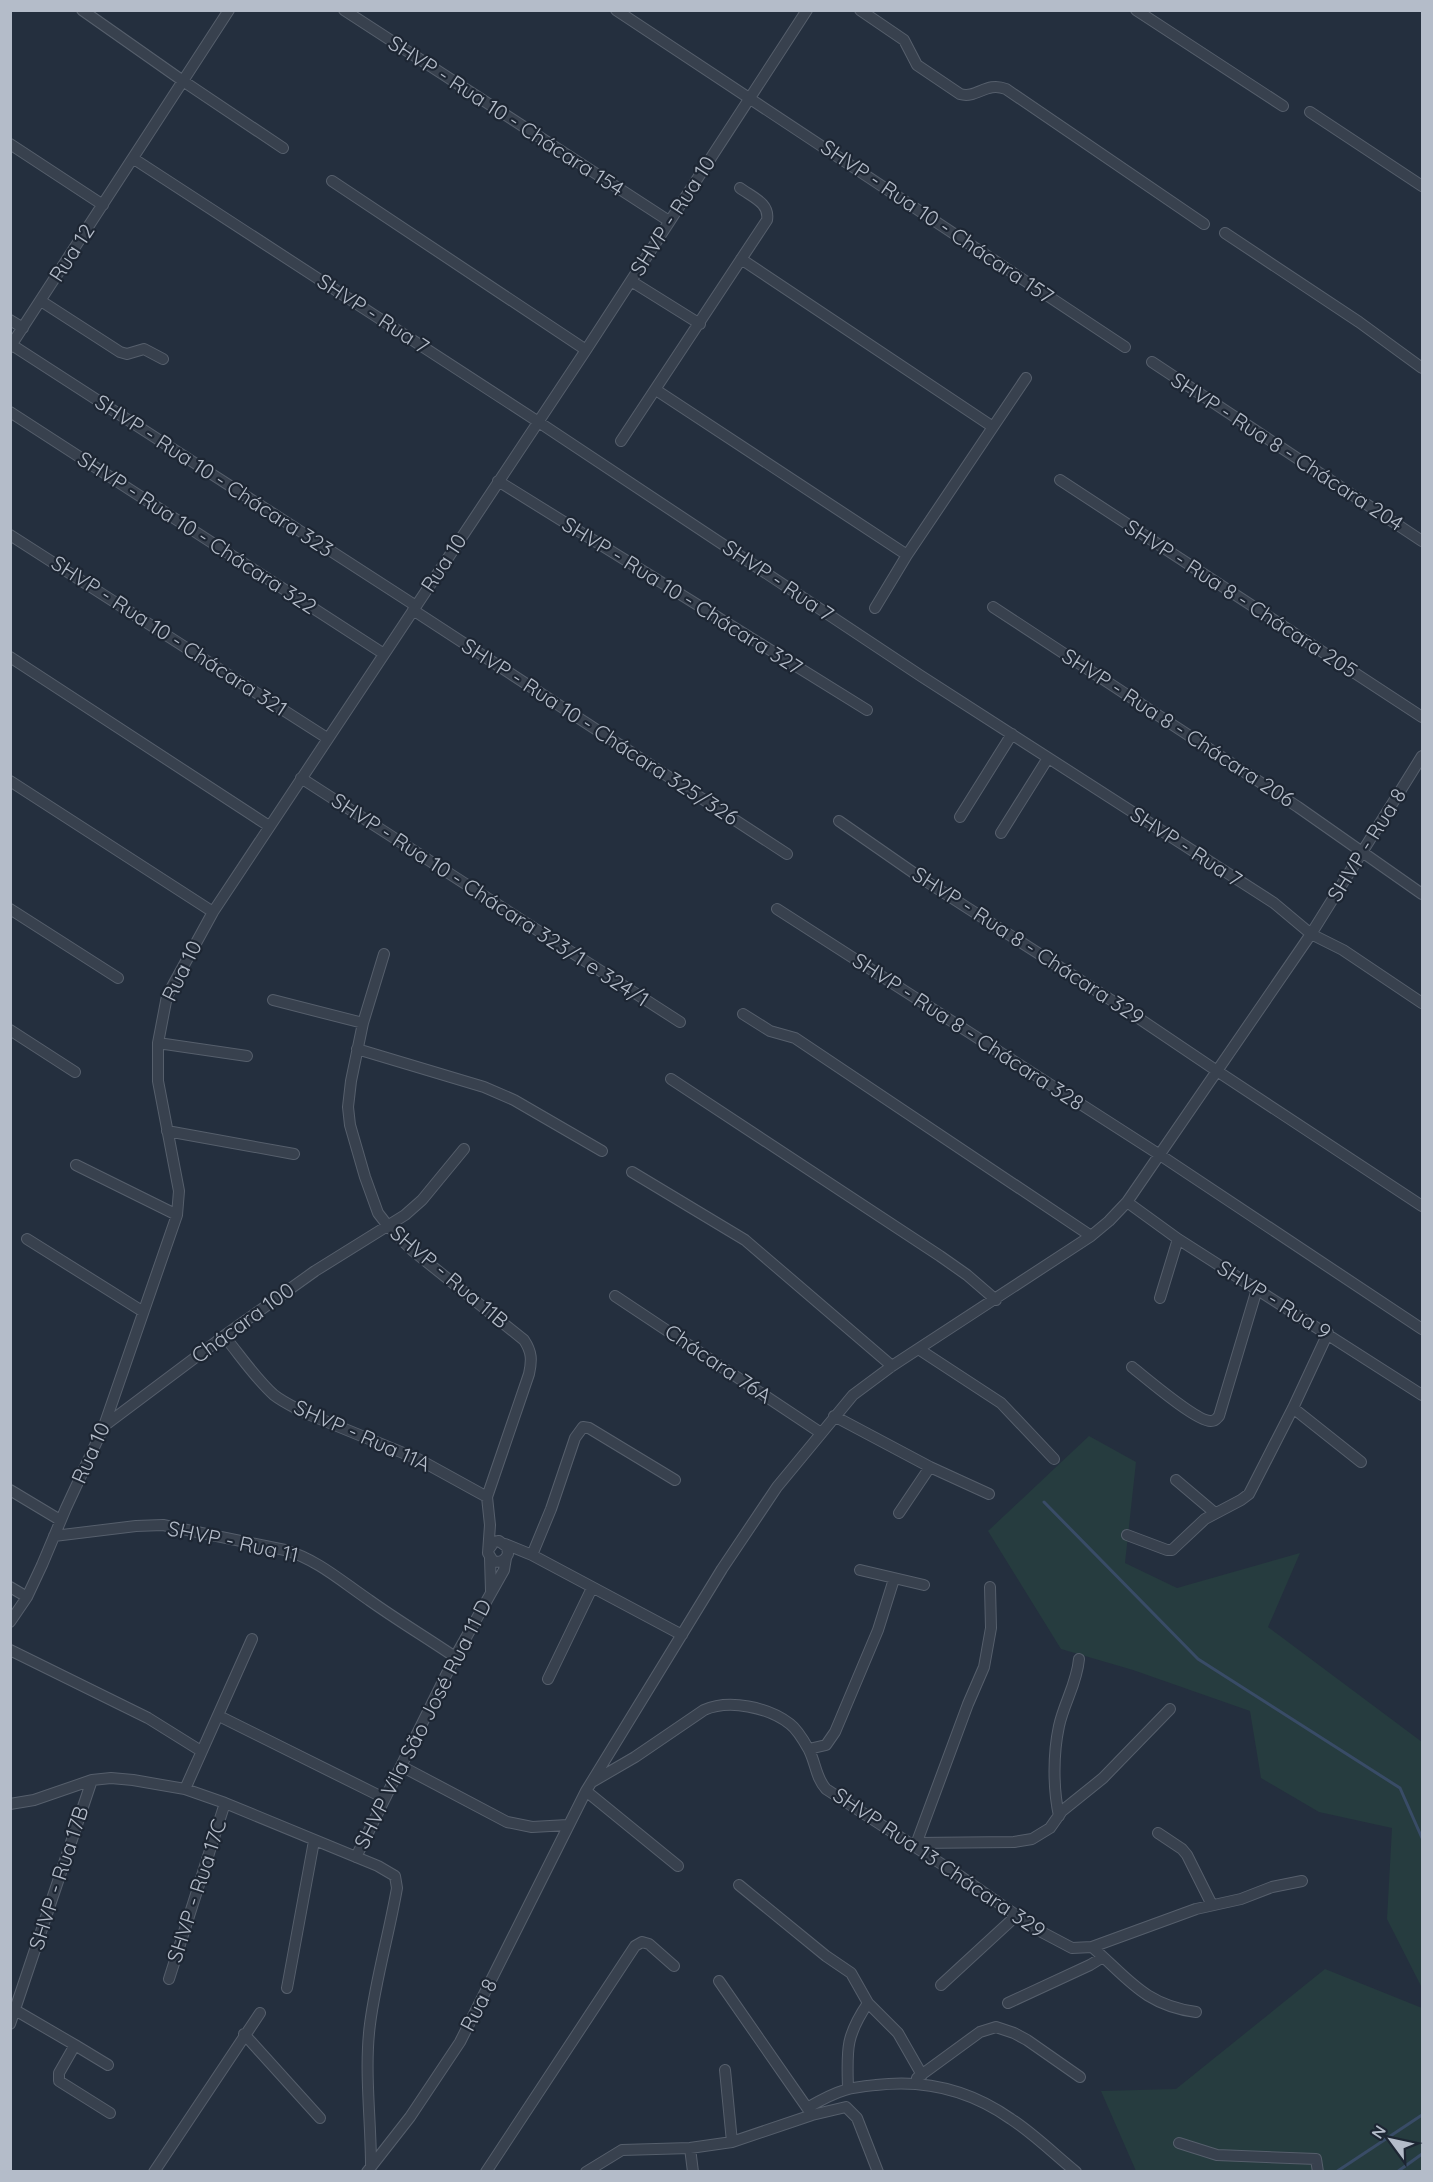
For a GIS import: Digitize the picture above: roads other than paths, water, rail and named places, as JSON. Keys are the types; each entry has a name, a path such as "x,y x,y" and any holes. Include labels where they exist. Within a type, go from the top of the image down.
{"street":[{"path":"82,10 283,148"},
{"name":"Rua 12","path":"11,346 230,10"},
{"name":"SHVP - Rua 10 - Chácara 154","path":"344,10 669,221"},
{"name":"SHVP - Rua 10 - Chácara 157","path":"616,10 1125,346"},
{"name":"SHVP - Rua 10","path":"537,421 586,350 807,10"},
{"path":"860,10 904,40 917,65 960,94 967,96 991,86 1006,89 1204,224"},
{"path":"1136,10 1283,106"},
{"path":"1310,112 1422,186"},
{"path":"10,144 103,205"},
{"name":"SHVP - Rua 7","path":"134,159 537,421 886,653 1275,903 1311,934 1343,950 1422,1003"},
{"path":"332,181 586,350"},
{"path":"621,441 767,220 768,213 765,206 740,188"},
{"path":"1225,233 1359,322 1422,368"},
{"path":"741,259 993,427"},
{"path":"631,281 699,324"},
{"path":"41,301 120,352 127,354 144,349 163,359"},
{"path":"10,320 23,328"},
{"name":"SHVP - Rua 10 - Chácara 323","path":"11,346 414,608"},
{"name":"SHVP - Rua 8 - Chácara 204","path":"1152,362 1422,541"},
{"path":"875,608 907,555 1026,378"},
{"path":"656,390 907,555"},
{"name":"SHVP - Rua 10 - Chácara 322","path":"10,412 384,654"},
{"name":"Rua 10","path":"10,1622 27,1597 104,1426 177,1215 179,1191 158,1081 158,1042 167,996 213,912 537,421"},
{"name":"SHVP - Rua 8 - Chácara 205","path":"1060,480 1422,717"},
{"name":"SHVP - Rua 10 - Chácara 327","path":"498,481 867,710"},
{"name":"SHVP - Rua 10 - Chácara 321","path":"10,535 327,738"},
{"name":"SHVP - Rua 8 - Chácara 206","path":"993,607 1298,807 1422,894"},
{"name":"SHVP - Rua 10 - Chácara 325/326","path":"414,608 787,854"},
{"path":"10,657 269,826"},
{"path":"960,818 1012,734"},
{"name":"SHVP - Rua 8","path":"920,1350 1092,1236 1127,1202 1311,934 1422,756"},
{"path":"1001,833 1048,758"},
{"name":"SHVP - Rua 10 - Chácara 323/1 e 324/1","path":"301,778 680,1022"},
{"path":"10,781 213,912"},
{"name":"SHVP - Rua 8 - Chácara 329","path":"838,821 921,878 1125,1009 1422,1206"},
{"path":"10,909 118,978"},
{"name":"SHVP - Rua 8 - Chácara 328","path":"777,909 1160,1155 1422,1329"},
{"name":"SHVP - Rua 11B","path":"384,954 363,1023 348,1107 350,1125 378,1213 412,1250 524,1340 532,1359 530,1374 487,1497 490,1525 491,1591"},
{"path":"273,1000 363,1023"},
{"path":"743,1014 770,1031 795,1038 1092,1236"},
{"path":"10,1030 75,1072"},
{"path":"158,1042 247,1056"},
{"path":"357,1049 484,1087 514,1100 602,1151"},
{"path":"671,1079 940,1256 996,1300"},
{"path":"167,1131 294,1154"},
{"name":"Chácara 100","path":"104,1426 315,1271 405,1215 422,1200 464,1149"},
{"path":"76,1165 177,1215"},
{"path":"632,1172 745,1240 892,1366"},
{"name":"SHVP - Rua 9","path":"1127,1202 1178,1239 1422,1395"},
{"path":"27,1239 142,1311"},
{"path":"1160,1298 1178,1239"},
{"path":"1132,1367 1190,1412 1209,1421 1215,1420 1219,1416 1230,1384 1257,1289"},
{"name":"Chácara 76A","path":"615,1296 821,1433"},
{"path":"1127,1535 1172,1550 1194,1528 1249,1494 1328,1334"},
{"name":"SHVP - Rua 11A","path":"224,1336 274,1395 303,1412 418,1459 487,1497"},
{"path":"920,1350 1001,1403 1054,1459"},
{"name":"Rua 8","path":"368,2169 410,2117 460,2042 589,1786 777,1487 853,1395 892,1366 920,1350"},
{"path":"1293,1408 1361,1462"},
{"path":"834,1416 930,1467 989,1494"},
{"path":"529,1553 551,1509 575,1438 581,1428 589,1428 675,1480"},
{"path":"898,1513 930,1467"},
{"path":"1176,1480 1215,1513"},
{"path":"10,1490 60,1520"},
{"name":"SHVP - Rua 11","path":"54,1536 163,1525 285,1550 322,1566 370,1601 456,1656"},
{"name":"SHVP - Rua 11B","path":"490,1525 506,1550"},
{"path":"506,1550 498,1562 489,1553 494,1542 506,1550 529,1553 682,1635"},
{"name":"SHVP Vila São José Rua 11 D","path":"356,1857 456,1656 504,1570 506,1550"},
{"path":"860,1570 924,1585"},
{"path":"809,1749 826,1745 835,1732 878,1629 894,1579"},
{"path":"10,1587 27,1597"},
{"path":"990,1587 991,1628 984,1667 916,1845 1014,1842 1032,1839 1050,1828 1059,1816 1102,1778 1170,1709"},
{"path":"549,1679 592,1588"},
{"path":"185,1789 252,1639"},
{"path":"10,1650 148,1718 201,1751"},
{"path":"1059,1816 1056,1803 1056,1753 1059,1725 1075,1680 1079,1659"},
{"name":"SHVP Rua 13 Chácara 329","path":"589,1786 704,1710 715,1705 755,1709 776,1716 797,1731 809,1749 819,1779 826,1789 916,1845 1016,1916 1062,1945 1079,1949 1092,1947"},
{"path":"219,1716 384,1798"},
{"path":"401,1766 507,1822 532,1827 568,1825"},
{"path":"10,1804 34,1800 92,1780 111,1778 185,1789 225,1803 392,1873 398,1885 369,2026 368,2169"},
{"name":"SHVP - Rua 17B","path":"10,2024 92,1780"},
{"path":"589,1786 678,1866"},
{"name":"SHVP - Rua 17C","path":"169,1979 225,1803"},
{"path":"1158,1833 1182,1849 1212,1905"},
{"path":"287,1988 314,1841"},
{"path":"1196,2012 1163,2005 1149,1998 1092,1947 1196,1909 1241,1899 1272,1887 1302,1881"},
{"path":"739,1885 826,1956 851,1973 867,2003 898,2033 922,2074"},
{"path":"941,1985 1016,1916"},
{"path":"486,2172 635,1946 642,1942 649,1944 674,1966"},
{"path":"1008,2003 1103,1957"},
{"path":"719,1981 810,2112"},
{"path":"848,2089 849,2036 867,2003"},
{"path":"15,2010 108,2065"},
{"path":"154,2172 260,2013"},
{"path":"909,2082 980,2032 996,2027 1027,2040 1080,2077"},
{"path":"244,2034 320,2118"},
{"path":"75,2045 59,2073 59,2081 110,2113"},
{"path":"724,2070 732,2142"},
{"path":"586,2172 622,2150 690,2148 732,2142 810,2112 848,2089 909,2082 949,2088 988,2105 1027,2130 1076,2172"},
{"path":"810,2112 846,2107 857,2118 878,2172"},
{"path":"1179,2144 1217,2156 1316,2159 1318,2172"},
{"path":"690,2148 693,2172"}],"waterway":[{"path":"1044,1502 1198,1659 1400,1788 1422,1838"},
{"path":"1336,2172 1422,2115"},
{"path":"1397,2172 1422,2154"}]}
